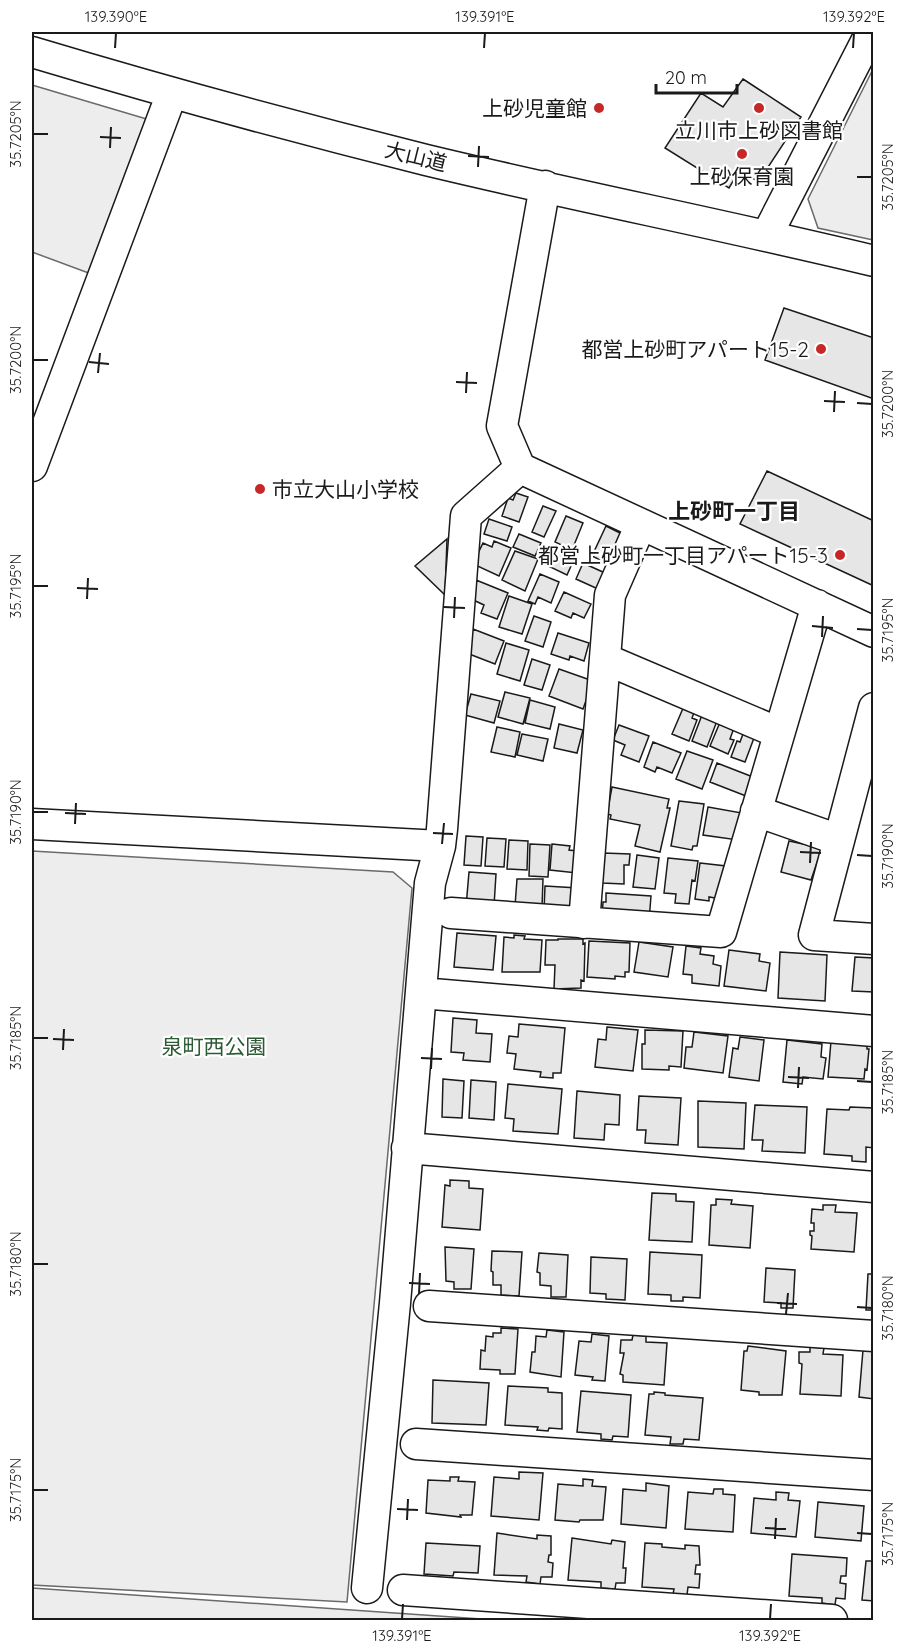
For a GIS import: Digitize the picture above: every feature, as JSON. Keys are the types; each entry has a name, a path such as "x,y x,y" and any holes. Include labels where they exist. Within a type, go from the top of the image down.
{"street":[{"path":"767,235 871,32"},
{"name":"大山道","path":"32,52 172,93 426,160 767,235 873,261"},
{"path":"32,466 172,93"},
{"path":"545,186 502,426 520,468 873,632"},
{"path":"367,1588 395,1304 430,883 440,846 466,516 520,468"},
{"path":"584,923 610,595 640,524"},
{"path":"451,913 721,932 817,605"},
{"path":"605,659 779,733"},
{"path":"873,708 814,935 873,939"},
{"path":"756,811 838,840"},
{"path":"32,824 440,846"},
{"path":"421,993 873,1031"},
{"path":"407,1148 873,1187"},
{"path":"429,1306 873,1336"},
{"path":"416,1444 873,1475"},
{"path":"403,1590 832,1620"}],"green space":[{"path":"873,69 874,240 818,228 808,199"},
{"path":"32,85 150,120 94,275 32,252"},
{"name":"泉町西公園","path":"32,851 393,872 412,888 347,1602 32,1585"},
{"path":"32,1588 496,1620 32,1620"}],"building":[{"path":"743,79 801,117 759,181 738,173 729,188 665,148 701,93 723,107"},
{"name":"都営上砂町アパート15-2","path":"784,308 874,338 874,399 765,360"},
{"name":"都営上砂町一丁目アパート15-3","path":"767,471 874,521 874,586 740,524"},
{"path":"516,493 528,497 519,522 502,516 508,498 513,500"},
{"path":"543,506 556,511 544,537 532,532"},
{"path":"566,516 583,523 572,550 555,542"},
{"path":"489,519 512,527 507,541 484,534"},
{"path":"606,526 624,535 608,564 592,556"},
{"path":"519,534 541,543 535,556 513,547"},
{"path":"447,539 445,595 415,566"},
{"path":"494,541 511,548 499,576 473,564 483,543 492,547"},
{"path":"552,546 575,557 567,575 544,564"},
{"path":"515,551 538,559 525,591 502,580"},
{"path":"583,563 605,573 598,589 576,579"},
{"path":"540,574 559,582 551,603 538,597 535,604 528,601"},
{"path":"476,580 508,593 497,619 481,613 484,605 469,598"},
{"path":"564,592 591,604 584,618 573,613 571,618 555,611"},
{"path":"509,596 532,604 522,634 499,627"},
{"path":"534,616 551,622 543,647 525,641"},
{"path":"473,629 504,641 495,664 464,652"},
{"path":"558,633 589,643 584,661 570,656 569,660 551,654"},
{"path":"506,643 529,650 520,681 497,674"},
{"path":"532,659 550,665 542,690 524,685"},
{"path":"559,669 593,681 583,709 549,696"},
{"path":"505,692 530,698 523,724 498,717"},
{"path":"471,694 500,701 494,723 465,715"},
{"path":"530,700 555,707 550,729 525,723"},
{"path":"684,706 695,710 692,718 697,720 689,741 672,734"},
{"path":"702,715 717,721 707,747 692,741"},
{"path":"721,720 735,725 730,739 734,740 728,754 710,746"},
{"path":"559,724 583,730 577,753 554,748"},
{"path":"619,725 649,736 639,762 621,755 625,745 613,740"},
{"path":"497,727 520,732 515,757 491,752"},
{"path":"522,734 548,739 543,761 517,755"},
{"path":"743,734 754,738 745,762 731,757 737,741 740,742"},
{"path":"653,742 681,753 672,773 657,767 655,772 644,767"},
{"path":"687,751 713,760 702,789 676,779"},
{"path":"717,763 753,777 746,796 710,782"},
{"path":"612,787 669,799 667,808 670,808 660,852 635,846 640,825 610,819 611,815 607,814"},
{"path":"679,801 704,804 697,846 693,846 692,850 671,846"},
{"path":"708,807 742,813 738,840 703,835"},
{"path":"466,836 483,837 481,866 464,865"},
{"path":"487,838 506,839 504,867 485,866"},
{"path":"509,840 528,841 527,870 507,869"},
{"path":"789,841 822,848 811,880 781,872"},
{"path":"530,844 550,845 548,877 529,876"},
{"path":"552,844 570,846 569,850 577,851 577,873 550,870"},
{"path":"603,853 630,854 629,865 624,865 624,884 602,883"},
{"path":"637,855 659,858 655,889 633,887"},
{"path":"668,858 698,861 695,881 692,880 689,904 675,903 676,894 664,893"},
{"path":"700,863 726,866 721,899 709,897 709,901 695,899"},
{"path":"469,872 496,874 494,906 466,907"},
{"path":"517,879 543,879 542,908 515,906"},
{"path":"545,886 578,888 576,913 544,911"},
{"path":"606,893 651,896 649,921 602,917"},
{"path":"457,933 496,936 493,970 454,967"},
{"path":"514,935 525,936 524,939 542,940 540,972 502,972 504,937 514,938"},
{"path":"583,939 583,944 585,943 584,981 581,980 581,988 554,989 555,965 545,965 546,940"},
{"path":"589,941 630,943 629,972 625,972 625,977 615,976 615,979 587,977"},
{"path":"639,942 673,947 668,977 634,972"},
{"path":"686,946 701,948 700,954 714,956 713,964 721,966 719,986 692,983 692,975 683,974"},
{"path":"729,950 760,954 759,961 770,963 766,991 724,986"},
{"path":"780,952 827,955 825,1001 778,998"},
{"path":"855,957 874,958 874,992 852,991"},
{"path":"453,1018 477,1020 476,1033 492,1034 490,1062 463,1060 464,1053 451,1052"},
{"path":"519,1024 565,1028 561,1073 553,1073 553,1078 540,1077 541,1072 514,1069 516,1054 507,1053 509,1036 518,1037"},
{"path":"607,1027 638,1030 633,1071 595,1067 598,1039 606,1040"},
{"path":"645,1030 683,1031 681,1067 669,1066 669,1070 642,1069 642,1044 645,1044"},
{"path":"694,1032 728,1036 723,1073 684,1068 686,1047 692,1047"},
{"path":"740,1037 764,1040 759,1081 729,1077 733,1048 738,1049"},
{"path":"787,1040 822,1044 821,1057 826,1058 823,1079 803,1077 802,1084 783,1082"},
{"path":"831,1041 867,1044 867,1049 869,1049 864,1079 828,1077"},
{"path":"443,1079 464,1081 462,1118 442,1117"},
{"path":"471,1080 496,1082 494,1120 469,1118"},
{"path":"508,1084 562,1089 558,1134 513,1131 514,1119 505,1118"},
{"path":"577,1091 620,1095 619,1125 605,1124 604,1140 574,1138"},
{"path":"639,1096 681,1098 678,1145 645,1143 646,1130 637,1130"},
{"path":"698,1101 746,1103 744,1149 698,1147"},
{"path":"755,1105 807,1107 805,1153 762,1151 763,1140 752,1140"},
{"path":"850,1107 874,1108 874,1148 866,1147 866,1162 852,1161 852,1156 824,1154 827,1109 849,1110"},
{"path":"450,1180 469,1181 469,1188 483,1189 480,1230 442,1227 445,1185 450,1186"},
{"path":"652,1193 676,1194 676,1201 694,1202 692,1242 649,1240"},
{"path":"716,1199 732,1200 731,1204 753,1206 750,1248 709,1245 711,1205 716,1205"},
{"path":"823,1205 836,1205 835,1212 857,1213 854,1252 811,1249 810,1231 814,1231 814,1223 811,1223 812,1209 823,1210"},
{"path":"445,1247 474,1249 471,1289 454,1289 454,1282 446,1281"},
{"path":"492,1251 522,1252 519,1296 501,1295 501,1285 493,1285"},
{"path":"650,1252 702,1255 700,1298 683,1297 683,1301 671,1301 671,1295 648,1294"},
{"path":"539,1253 568,1255 566,1297 551,1297 551,1286 540,1285 540,1273 537,1272"},
{"path":"591,1257 627,1259 625,1300 606,1299 606,1294 590,1293"},
{"path":"766,1268 795,1270 793,1308 781,1308 781,1303 764,1302"},
{"path":"868,1274 874,1274 874,1310 866,1310"},
{"path":"501,1328 518,1329 515,1374 500,1374 500,1370 480,1369 481,1350 485,1351 486,1336 493,1337 493,1333 501,1333"},
{"path":"547,1330 564,1332 561,1377 530,1372 536,1336 546,1337"},
{"path":"592,1334 609,1336 605,1381 575,1375 579,1341 591,1342"},
{"path":"633,1335 646,1336 646,1342 667,1343 664,1385 623,1382 623,1375 620,1374 624,1353 620,1353 621,1340 632,1340"},
{"path":"748,1346 786,1351 782,1395 759,1395 759,1392 741,1390 744,1351 747,1351"},
{"path":"873,1346 874,1399 859,1397 863,1350"},
{"path":"810,1347 824,1348 823,1354 843,1355 841,1396 800,1394 802,1364 799,1363 799,1352 810,1352"},
{"path":"433,1380 489,1383 486,1425 432,1423"},
{"path":"508,1386 548,1388 548,1392 562,1393 562,1429 549,1428 548,1431 537,1430 538,1427 505,1425"},
{"path":"581,1391 631,1395 628,1437 613,1436 612,1440 601,1439 601,1434 577,1432"},
{"path":"654,1392 703,1398 699,1440 684,1439 683,1444 670,1444 671,1437 645,1435 649,1394 654,1394"},
{"path":"519,1472 543,1473 539,1520 491,1516 494,1477 519,1479"},
{"path":"450,1477 459,1477 458,1481 475,1482 472,1515 460,1515 461,1517 426,1513 428,1480 450,1481"},
{"path":"583,1479 593,1480 592,1486 606,1487 603,1520 580,1520 579,1522 555,1520 558,1484 583,1486"},
{"path":"646,1483 669,1486 666,1528 621,1524 623,1489 646,1491"},
{"path":"714,1489 723,1489 723,1494 735,1495 733,1532 685,1529 688,1492 713,1494"},
{"path":"776,1492 789,1493 788,1500 800,1501 796,1537 751,1533 754,1498 776,1500"},
{"path":"818,1502 864,1506 861,1541 815,1537"},
{"path":"497,1533 537,1539 537,1535 551,1536 551,1555 549,1555 548,1562 553,1563 552,1577 541,1577 540,1584 526,1582 527,1576 494,1575"},
{"path":"572,1538 611,1544 612,1540 625,1542 623,1568 626,1568 625,1583 616,1583 615,1589 601,1588 601,1582 568,1580"},
{"path":"426,1543 480,1546 478,1573 454,1572 453,1576 424,1574"},
{"path":"645,1543 685,1549 685,1545 699,1546 700,1565 696,1565 695,1574 700,1574 699,1588 688,1587 687,1595 673,1594 674,1589 642,1587"},
{"path":"792,1554 847,1558 846,1576 841,1576 840,1583 846,1584 845,1599 836,1598 835,1605 822,1603 822,1598 789,1596"},
{"path":"866,1561 874,1561 874,1601 862,1600"}],"place":[{"name":"上砂児童館","path":"599,108"},
{"name":"立川市上砂図書館","path":"759,108"},
{"name":"上砂保育園","path":"742,154"},
{"name":"都営上砂町アパート15-2","path":"821,349"},
{"name":"市立大山小学校","path":"260,489"},
{"name":"都営上砂町一丁目アパート15-3","path":"840,555"}],"district":[{"name":"上砂町一丁目","path":"734,511"}]}
